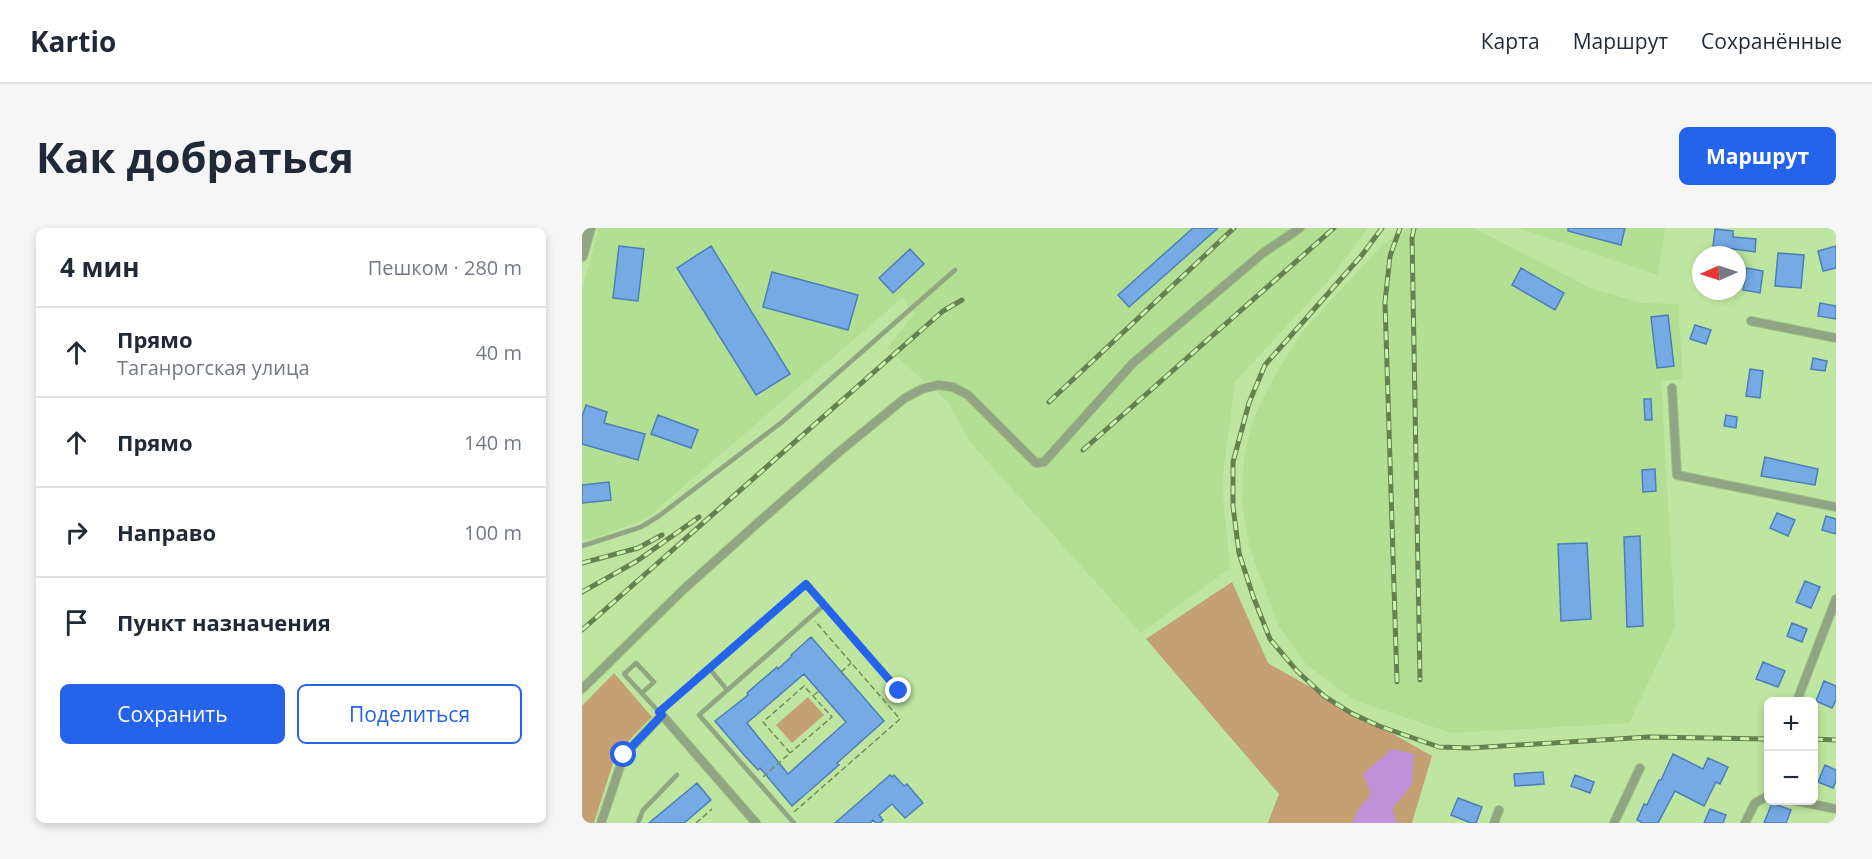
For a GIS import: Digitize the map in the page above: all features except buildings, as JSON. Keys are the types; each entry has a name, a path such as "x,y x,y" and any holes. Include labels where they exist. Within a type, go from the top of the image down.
{"street":[{"path":"582,256 590,228"},
{"path":"582,689 684,589 839,452 905,398 922,389 938,385 954,387 968,395 1036,463 1044,462 1133,363 1263,254 1300,228"},
{"path":"1751,321 1836,338"},
{"path":"1672,388 1677,475 1836,507"},
{"path":"1798,697 1836,599"},
{"path":"601,823 624,755 660,713 756,823"},
{"path":"1614,823 1641,768"},
{"path":"1745,823 1755,803 1764,798"},
{"path":"1814,805 1836,809"},
{"path":"1494,823 1498,810"}],"lane":[{"path":"582,546 641,527 658,516 782,422 955,270"},
{"path":"642,693 654,682 636,663 624,674 660,713 806,584 899,691"},
{"path":"794,823 699,714 824,605"},
{"path":"709,668 728,690"},
{"path":"638,823 643,810 677,775"}],"path":[{"path":"788,817 900,719 811,616"},
{"path":"841,672 851,663"},
{"path":"758,782 832,717 804,686 763,722 790,753"},
{"path":"814,696 819,691"},
{"path":"696,823 712,809"}],"shaded area":[{"path":"599,228 1368,228 1330,279 1235,382 1222,483 1230,568 1141,633 971,443 948,402 887,348 914,314 903,297 647,518 599,537 582,540 582,289"},
{"path":"1408,228 1474,228 1592,289 1642,303 1678,304 1683,379 1661,381 1675,627 1629,723 1451,733 1354,700 1306,664 1278,625 1250,549 1242,506 1244,456 1254,417 1274,377 1303,331 1382,245"},
{"path":"1519,228 1665,228 1658,275"},
{"path":"1232,582 1268,663 1432,756 1412,823 1268,823 1279,794 1146,639"},
{"path":"614,673 652,717 614,760 594,823 582,823 582,706"},
{"path":"808,697 824,715 792,743 776,725"},
{"path":"1392,749 1414,754 1412,784 1392,809 1397,823 1353,823 1356,812 1371,794 1363,774"}],"railway":[{"path":"1049,402 1234,228"},
{"path":"1083,450 1334,228"},
{"path":"1382,228 1362,255 1265,365 1249,403 1233,462 1233,506 1239,553 1270,639 1297,671 1324,696 1351,713 1379,726 1439,747 1470,748 1649,737 1764,739"},
{"path":"1397,682 1385,302 1390,256 1400,228"},
{"path":"1414,228 1412,238 1420,680"},
{"path":"582,630 943,311 962,300"},
{"path":"582,592 637,561 699,517"},
{"path":"582,563 638,548 662,535"},
{"path":"1818,739 1836,740"}],"route":[{"path":"624,755 662,715 659,712 806,584 899,691"}]}
